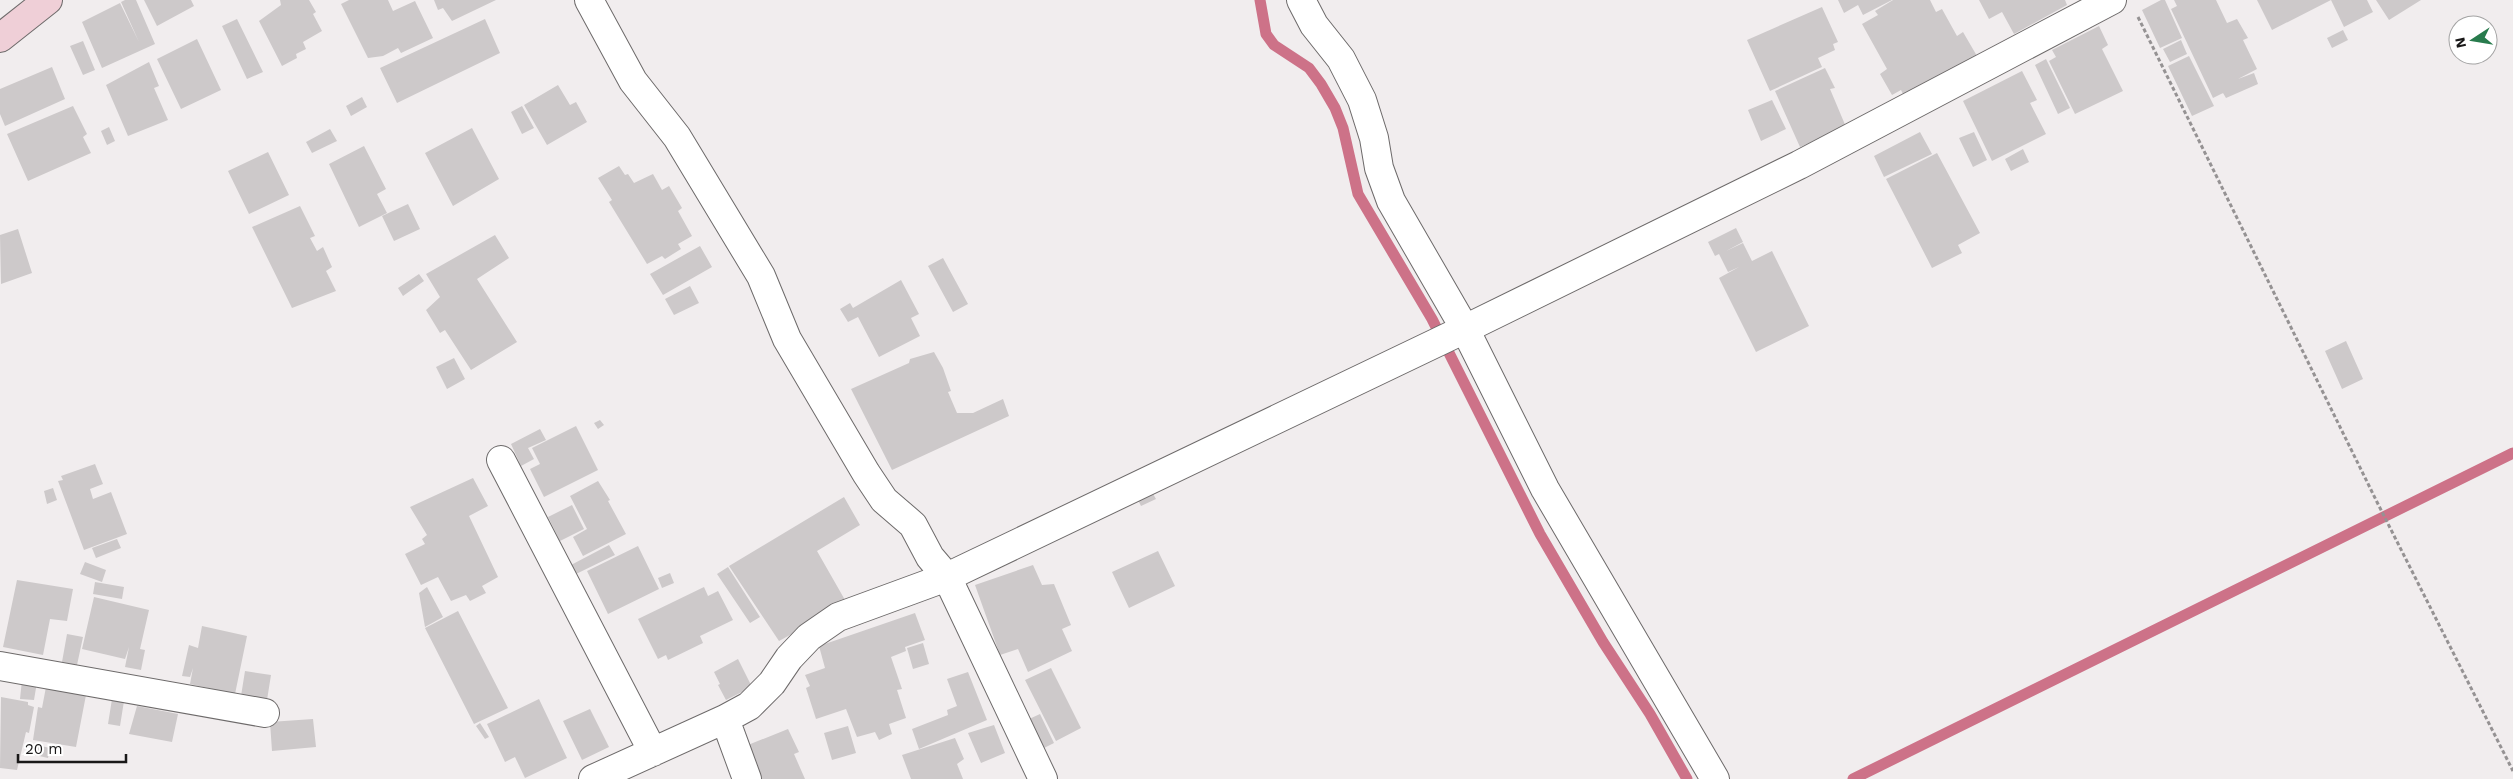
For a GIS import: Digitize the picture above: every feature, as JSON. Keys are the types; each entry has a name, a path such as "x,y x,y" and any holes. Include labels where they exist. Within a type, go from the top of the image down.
{"main road":[{"path":"0,38 48,0"}],"street":[{"path":"589,0 633,81 677,137 761,276 787,339 866,473 884,500 913,525 930,557 947,577 1044,779"},
{"path":"1301,0 1314,24 1341,59 1362,100 1374,138 1379,168 1391,201 1465,329 1545,489 1715,779"},
{"path":"593,779 749,706 772,684 789,658 809,638 838,617 947,577 1465,329 2123,4"},
{"path":"501,460 653,752"},
{"path":"0,666 264,713"},
{"path":"725,718 747,779"}],"path":[{"path":"2123,4 2513,771"}],"building":[{"path":"136,0 155,44 102,68 82,22 120,3 139,42 121,2"},
{"path":"144,0 191,0 194,6 157,26"},
{"path":"280,0 309,0 316,12 313,14 322,31 303,42 306,49 296,54 297,58 282,66 259,21 281,5"},
{"path":"349,0 388,0 393,11 415,1 433,38 401,53 398,48 383,56 368,58 341,4"},
{"path":"434,0 496,0 452,21 443,8 438,10"},
{"path":"1838,0 1892,0 1863,15 1858,5 1844,13"},
{"path":"1893,0 1930,0 1936,12 1942,9 1957,36 1963,32 1977,56 1904,96 1901,90 1892,95 1880,74 1887,69 1862,24 1878,15 1875,11"},
{"path":"1979,0 2065,0 2067,5 2014,34 2002,12 1989,19"},
{"path":"2161,0 2165,0 2182,38 2160,48 2142,10"},
{"path":"2174,0 2216,0 2227,23 2237,19 2248,38 2243,40 2257,69 2238,79 2254,73 2258,84 2226,98 2223,93 2213,98 2171,9 2177,6"},
{"path":"2257,0 2331,0 2272,30"},
{"path":"2331,0 2367,0 2373,12 2344,27"},
{"path":"2376,0 2421,0 2389,20"},
{"path":"1822,7 1838,42 1833,44 1835,50 1818,58 1822,67 1770,91 1747,40"},
{"path":"237,19 263,72 247,79 222,26"},
{"path":"485,19 500,53 397,103 380,68"},
{"path":"2099,26 2108,45 2102,49 2123,91 2075,114 2049,61 2056,57 2052,50"},
{"path":"2343,30 2348,40 2332,48 2327,38"},
{"path":"197,39 221,90 181,109 157,59"},
{"path":"2181,40 2187,54 2170,62 2163,49"},
{"path":"83,41 95,70 83,75 70,46"},
{"path":"2189,56 2214,106 2192,116 2168,66"},
{"path":"2046,59 2070,108 2058,114 2035,65"},
{"path":"149,62 159,86 154,88 168,120 128,136 106,85"},
{"path":"52,67 65,99 5,126 0,114 0,89"},
{"path":"1825,68 1835,88 1830,89 1846,127 1829,133 1829,137 1813,145 1812,142 1800,147 1775,91"},
{"path":"2022,71 2037,100 2030,103 2046,134 1992,161 1963,101"},
{"path":"558,85 570,105 576,102 587,122 547,145 524,105"},
{"path":"362,97 367,107 351,116 346,106"},
{"path":"1772,100 1786,129 1761,141 1748,110"},
{"path":"73,106 87,134 83,137 91,153 28,181 7,134"},
{"path":"522,106 534,128 522,134 511,112"},
{"path":"109,127 115,141 107,145 101,131"},
{"path":"472,128 499,179 453,206 425,153"},
{"path":"330,129 337,141 312,153 306,142"},
{"path":"1920,132 1932,154 1884,177 1874,156"},
{"path":"1974,132 1987,160 1973,167 1959,138"},
{"path":"364,146 386,189 377,194 387,213 359,227 329,164"},
{"path":"2023,149 2029,162 2011,171 2005,159"},
{"path":"268,152 289,195 249,214 228,171"},
{"path":"1937,153 1980,233 1958,245 1962,253 1932,268 1886,179"},
{"path":"619,166 634,183 653,174 662,190 669,186 682,208 678,211 692,236 678,244 681,249 665,259 662,256 647,264 609,202 612,200 598,178"},
{"path":"408,204 420,229 394,241 382,216"},
{"path":"300,206 315,236 310,238 317,251 323,247 332,267 326,271 336,291 292,308 252,227"},
{"path":"1736,228 1743,242 1726,251 1743,243 1752,261 1772,251 1809,326 1756,352 1719,278 1739,267 1728,272 1719,254 1715,256 1708,242"},
{"path":"18,229 32,273 1,284 0,235"},
{"path":"495,235 509,258 477,279 517,342 471,370 445,330 440,333 426,310 440,297 426,274"},
{"path":"700,246 712,267 663,295 650,274"},
{"path":"943,258 968,304 953,312 928,266"},
{"path":"419,274 424,281 403,296 398,288"},
{"path":"901,280 919,314 911,318 920,336 879,357 858,317 848,322 840,309 850,303 853,308"},
{"path":"690,286 699,303 674,315 665,299"},
{"path":"2346,341 2363,379 2342,389 2325,351"},
{"path":"934,352 943,368 951,391 948,392 957,413 973,413 1003,399 1009,416 892,470 851,389 909,363 910,359"},
{"path":"454,358 465,379 447,389 436,367"},
{"path":"600,420 604,425 598,429 594,423"},
{"path":"576,426 598,470 544,497 530,469 540,464 532,448"},
{"path":"540,429 546,440 528,448 534,459 521,466 511,444"},
{"path":"95,464 103,484 90,489 93,499 111,492 127,534 84,550 58,481 63,480 61,476"},
{"path":"473,478 488,506 469,516 498,577 482,586 486,593 470,601 466,595 451,601 438,577 421,585 405,554 425,544 422,539 427,535 410,507"},
{"path":"598,481 610,500 608,501 626,534 583,556 573,537 587,529 570,496"},
{"path":"53,488 57,500 47,504 44,491"},
{"path":"1152,492 1156,499 1141,506 1137,498"},
{"path":"844,497 860,525 817,551 845,600 798,627 799,630 779,641 729,566"},
{"path":"572,505 584,529 560,541 548,517"},
{"path":"117,539 121,548 96,558 92,548"},
{"path":"609,545 615,555 576,574 571,565"},
{"path":"638,546 659,589 608,614 587,571"},
{"path":"1158,551 1175,586 1129,608 1112,572"},
{"path":"85,562 106,570 102,582 80,574"},
{"path":"1033,565 1042,585 1054,584 1071,625 1062,629 1072,651 1028,672 1018,649 1000,655 975,585"},
{"path":"728,567 760,617 750,623 717,574"},
{"path":"670,573 674,583 662,588 658,578"},
{"path":"17,580 73,589 67,621 50,619 43,655 3,647"},
{"path":"95,582 124,587 122,599 93,594"},
{"path":"427,587 443,617 425,627 419,593"},
{"path":"704,587 708,596 718,591 733,620 700,636 703,643 668,660 666,655 658,659 638,619"},
{"path":"94,597 149,610 140,649 145,650 141,670 125,667 129,647 125,659 82,649"},
{"path":"458,611 508,708 474,724 425,628"},
{"path":"915,613 925,640 905,647 906,651 891,657 902,689 897,690 906,718 889,724 892,734 879,740 875,732 857,737 846,709 816,719 806,688 810,686 805,675 825,668 819,646"},
{"path":"202,626 247,636 235,694 190,684 193,668 190,677 182,676 189,645 198,648"},
{"path":"67,634 83,637 77,665 62,662"},
{"path":"923,643 929,664 913,669 907,648"},
{"path":"738,659 752,687 726,700 714,672"},
{"path":"1051,668 1081,728 1056,741 1025,680"},
{"path":"245,671 271,675 267,700 241,696"},
{"path":"968,672 987,720 919,749 912,729 948,715 947,710 957,706 947,679"},
{"path":"22,680 37,682 34,700 20,699"},
{"path":"46,687 86,695 76,747 33,740 38,707 42,708"},
{"path":"1,697 28,702 28,705 34,707 29,733 26,732 17,770 0,768"},
{"path":"112,699 124,701 120,726 108,724"},
{"path":"539,699 567,758 525,778 515,757 505,762 487,724"},
{"path":"137,706 178,714 172,742 129,734"},
{"path":"590,709 609,747 582,760 563,721"},
{"path":"1040,714 1054,743 1042,749 1027,720"},
{"path":"313,719 316,747 272,751 270,722"},
{"path":"480,723 489,737 485,739 476,726"},
{"path":"994,725 1005,753 981,763 968,733"},
{"path":"848,726 856,753 832,760 824,733"},
{"path":"788,729 799,752 794,754 805,779 756,779 743,747"},
{"path":"955,738 964,759 957,764 963,779 911,779 902,755"},
{"path":"28,743 50,748 48,758 26,753"}],"waterway":[{"path":"1260,0 1266,34 1274,45 1309,68 1335,108 1343,128 1358,194 1432,319 1540,534 1603,642 1650,714 1687,779"},
{"path":"1853,779 2513,453"}]}
